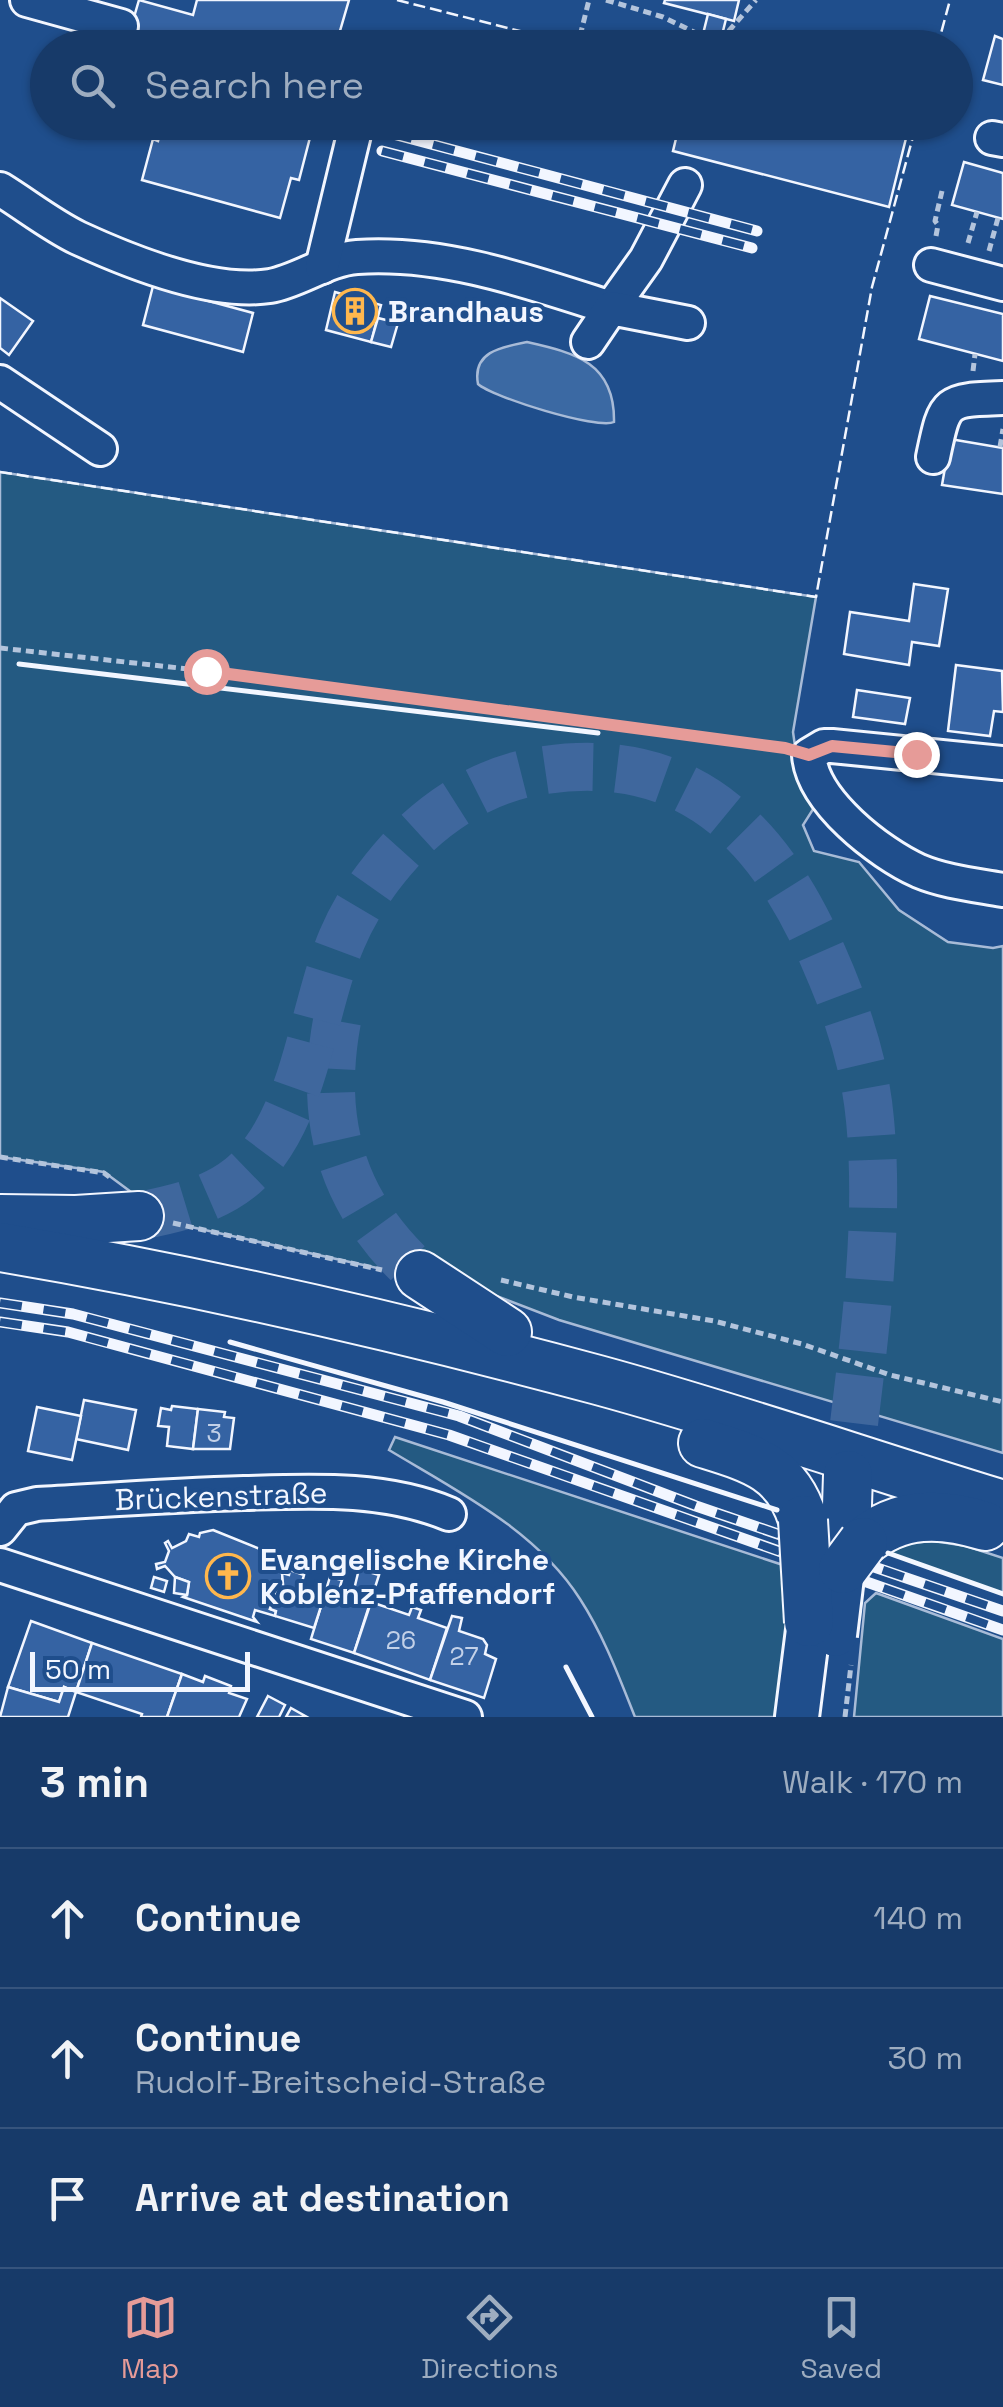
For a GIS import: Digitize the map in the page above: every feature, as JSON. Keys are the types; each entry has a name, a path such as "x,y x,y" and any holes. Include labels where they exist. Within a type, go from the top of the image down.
{"highway":[{"path":"0,1222 139,1216"},
{"path":"0,1222 238,1266 507,1332 1003,1481"},
{"path":"0,1246 387,1326 602,1382 1003,1505"},
{"path":"0,1274 303,1334 461,1372 633,1422 760,1464 792,1491 835,1539"},
{"path":"420,1275 507,1332"},
{"path":"809,1622 835,1539 837,1473"},
{"path":"835,1539 930,1515 958,1518 1003,1531"}],"main road":[{"path":"826,1717 835,1539"},
{"path":"797,1717 809,1622"}],"street":[{"path":"26,0 120,26"},
{"path":"322,266 352,140"},
{"path":"588,342 646,259 685,185"},
{"path":"0,189 76,236 135,261 214,285 270,286 354,256 427,259 526,280 611,308 688,322"},
{"path":"931,265 1003,284"},
{"path":"0,382 100,449"},
{"path":"933,457 942,415 952,404 1003,398"},
{"path":"1003,764 832,746 809,755 820,788 877,846 918,870 951,882 1003,890"},
{"name":"Brückenstraße","path":"0,1529 16,1509 37,1504 214,1494 335,1491 424,1504 449,1514"},
{"path":"0,1565 466,1717"}],"path":[{"path":"582,30 590,0"},
{"path":"606,0 689,30"},
{"path":"729,30 756,0"},
{"path":"931,265 929,258 942,191"},
{"path":"1000,447 1003,429"},
{"path":"0,648 206,671 809,755"}],"shaded area":[{"path":"527,342 576,357 600,374 613,402 614,422 588,421 545,411 478,384 477,373 484,358 498,349"},
{"path":"0,472 816,597 793,732 799,774 817,803 803,825 814,851 859,862 899,910 948,942 1003,946 1003,1453 559,1320 486,1292 173,1223 104,1172 0,1157"},
{"path":"395,1437 792,1568 778,1717 635,1717 596,1627 562,1574 494,1514 389,1450"},
{"path":"934,1541 1003,1558 1003,1594 888,1553 909,1543"},
{"path":"876,1593 1003,1639 1003,1717 854,1717 865,1603"}],"building":[{"path":"139,0 193,15 197,0 349,0 340,30 130,30"},
{"path":"739,0 734,21 664,3"},
{"path":"708,14 726,19 723,30 704,30"},
{"path":"995,36 1003,39 1003,85 983,80"},
{"path":"153,140 309,140 299,180 291,178 280,218 142,180"},
{"path":"676,140 906,140 889,207 673,151"},
{"path":"964,162 1003,173 1003,219 952,205"},
{"path":"153,286 253,313 243,352 143,325"},
{"name":"Brandhaus","path":"335,292 381,305 371,342 326,330"},
{"path":"930,296 1003,314 1003,361 919,339"},
{"path":"0,298 33,321 9,355 0,348"},
{"path":"378,318 398,323 391,347 371,342"},
{"path":"950,439 1003,448 1003,494 942,485"},
{"path":"914,584 948,589 939,646 912,642 909,665 844,654 850,612 909,621"},
{"path":"956,665 1002,671 1003,712 994,711 990,736 948,731"},
{"path":"857,690 910,698 905,724 853,717"},
{"path":"84,1400 136,1410 128,1450 76,1439"},
{"path":"172,1406 198,1409 193,1449 167,1446 169,1427 158,1426 161,1408 171,1410"},
{"path":"37,1407 81,1416 72,1460 28,1451"},
{"path":"198,1409 225,1412 224,1417 234,1418 230,1449 193,1449"},
{"name":"Evangelische Kirche Koblenz-Pfaffendorf","path":"213,1530 270,1553 262,1560 279,1566 281,1560 288,1562 285,1568 290,1570 289,1575 282,1573 283,1584 279,1583 270,1609 276,1611 275,1616 255,1610 253,1617 257,1622 183,1597 189,1582 175,1577 165,1566 157,1569 156,1564 165,1562 169,1551 165,1543 168,1541 172,1548 186,1541 189,1534 199,1537 200,1533"},
{"path":"359,1569 379,1575 354,1653 311,1639 330,1577 342,1580 333,1596 351,1602"},
{"path":"290,1570 304,1575 301,1586 325,1594 314,1628 275,1616 276,1611 270,1609 279,1583 283,1584 282,1573 289,1575"},
{"path":"154,1577 167,1581 164,1592 151,1588"},
{"path":"175,1577 189,1582 187,1595 174,1593"},
{"path":"371,1602 409,1615 412,1607 421,1610 418,1618 447,1628 430,1680 354,1653"},
{"path":"452,1616 462,1618 459,1631 483,1639 487,1645 485,1654 496,1659 484,1698 430,1680"},
{"path":"31,1621 92,1643 76,1692 64,1687 59,1702 8,1687"},
{"path":"92,1643 182,1674 167,1717 141,1717 142,1714 76,1692"},
{"path":"182,1674 203,1682 205,1676 231,1686 229,1693 247,1699 239,1717 167,1717"},
{"path":"8,1687 59,1702 64,1687 76,1692 68,1717 0,1717"},
{"path":"268,1696 285,1705 279,1717 257,1717"},
{"path":"291,1708 307,1717 286,1717"}],"tunnel":[{"path":"139,1216 217,1193 240,1178 262,1155 293,1098 348,925 391,861 438,815 483,788 533,772 586,767 633,771 675,784 713,806 746,834 775,869 823,956 859,1057 870,1120 873,1208 868,1298 848,1475"},
{"path":"337,1021 331,1094 342,1160 372,1220 420,1275"}],"railway":[{"path":"416,140 757,231"},
{"path":"382,151 752,248"},
{"path":"0,1303 73,1314 459,1416 696,1506 1003,1611"},
{"path":"0,1322 68,1332 449,1435 1003,1630"}],"fence":[{"path":"397,0 516,30"},
{"path":"942,30 950,0"},
{"path":"0,472 816,597 872,287 912,140"}],"wall":[{"path":"19,664 598,733"},
{"path":"230,1342 443,1402 777,1510"},
{"path":"888,1553 1003,1594"},
{"path":"566,1667 592,1717"}],"place":[{"name":"Brandhaus","path":"355,311"},
{"name":"Evangelische Kirche Koblenz-Pfaffendorf","path":"228,1576"}],"route":[{"path":"206,671 785,748 809,755 824,746 916,754"}]}
